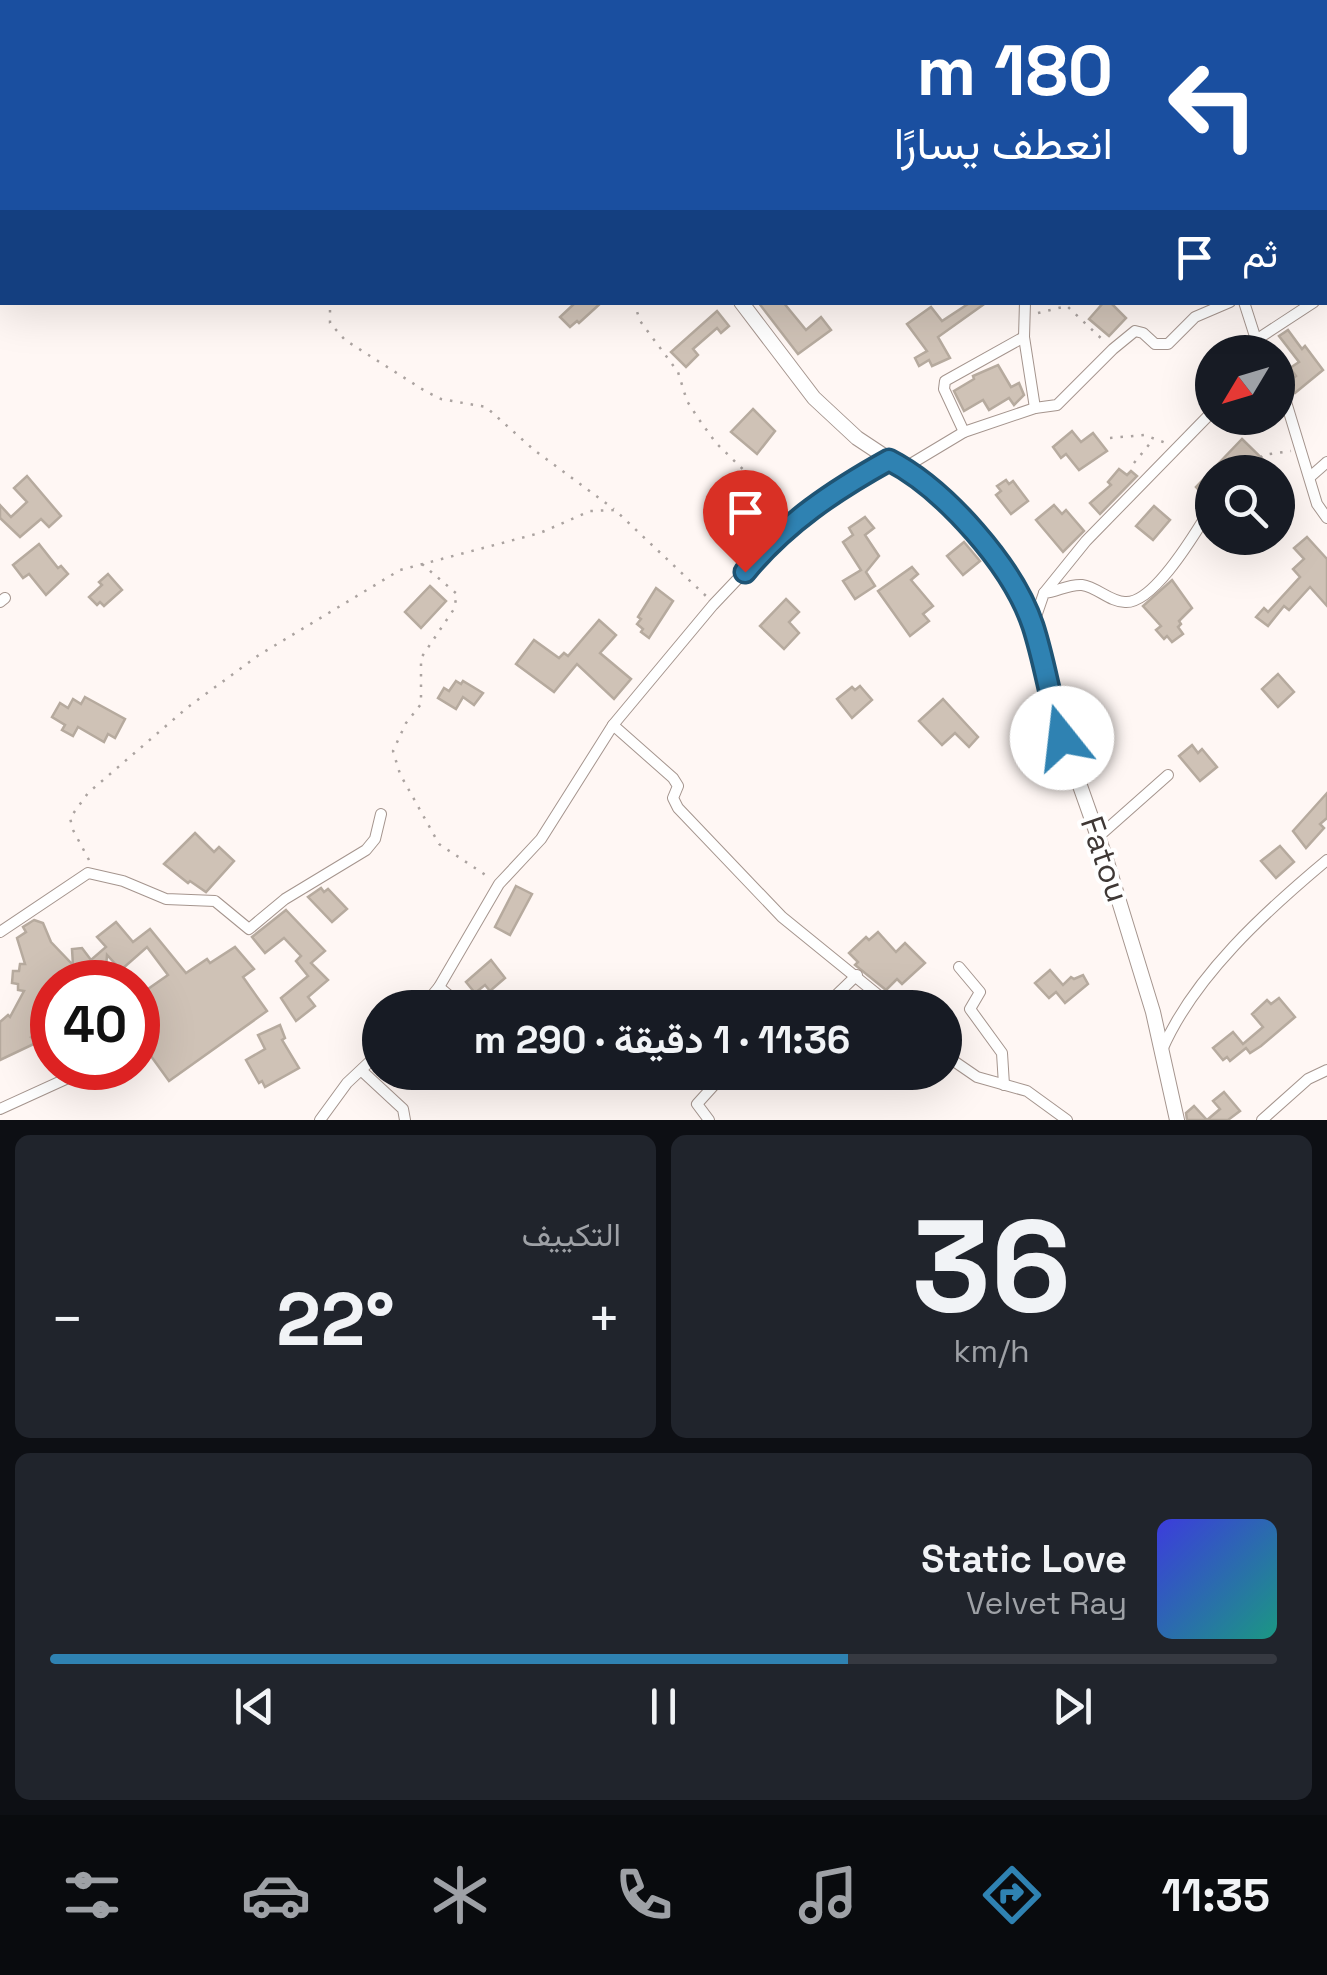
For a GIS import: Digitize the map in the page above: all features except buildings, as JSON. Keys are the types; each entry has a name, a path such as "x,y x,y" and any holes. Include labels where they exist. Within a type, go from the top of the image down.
{"street":[{"name":"Fatou","path":"743,305 814,398 857,438 942,498 1012,583 1033,624 1056,718 1098,838 1162,1050 1177,1120"},
{"path":"1026,305 1024,337 1035,408"},
{"path":"904,468 964,432 1035,408 1057,405 1112,348 1135,331 1144,333 1155,344 1168,344 1195,316 1222,305"},
{"path":"1245,305 1254,335"},
{"path":"1264,335 1309,305"},
{"path":"964,432 944,390 946,381 1024,337"},
{"path":"1033,624 1044,593 1061,568 1195,429"},
{"path":"1295,430 1317,504 1327,518"},
{"path":"437,990 499,884 541,839 613,725 713,605 788,526 889,460"},
{"path":"1310,477 1327,462"},
{"path":"1044,593 1083,585 1120,602 1135,601 1175,563 1195,533"},
{"path":"613,725 673,778 678,786 674,798 678,808 782,917 874,990"},
{"path":"1098,838 1168,775"},
{"path":"0,932 88,873 123,881 166,899 215,901 249,929 285,899 366,850 374,839 381,814"},
{"path":"1162,1050 1174,1021 1198,988 1275,905 1327,860"},
{"path":"959,967 980,992 970,1009 1002,1053 1004,1085"},
{"path":"841,990 857,975"},
{"path":"439,987 443,990"},
{"path":"962,1069 1027,1091 1067,1120"},
{"path":"320,1120 347,1083 362,1070"},
{"path":"1262,1120 1308,1080 1327,1070"},
{"path":"0,1109 42,1090"},
{"path":"383,1090 403,1109 405,1120"},
{"path":"709,1120 697,1104 710,1090"}],"path":[{"path":"333,305 330,323 345,340 441,399 486,406 534,450 615,510 713,605"},
{"path":"635,305 649,335 678,372 698,418 716,443 756,482 788,526"},
{"path":"1027,317 1067,306 1112,348"},
{"path":"1110,438 1144,435 1174,450"},
{"path":"1134,463 1154,438"},
{"path":"1263,455 1302,451"},
{"path":"88,873 89,860 70,818 78,802 188,707 259,655 370,587 420,563 540,533 590,510 615,510"},
{"path":"420,563 456,594 454,608 421,658 421,704 406,723 393,751 400,774 440,844 499,884"}],"route":[{"path":"745,572 788,526 889,460 942,498 961,517 1012,583 1033,624 1062,738"}]}
